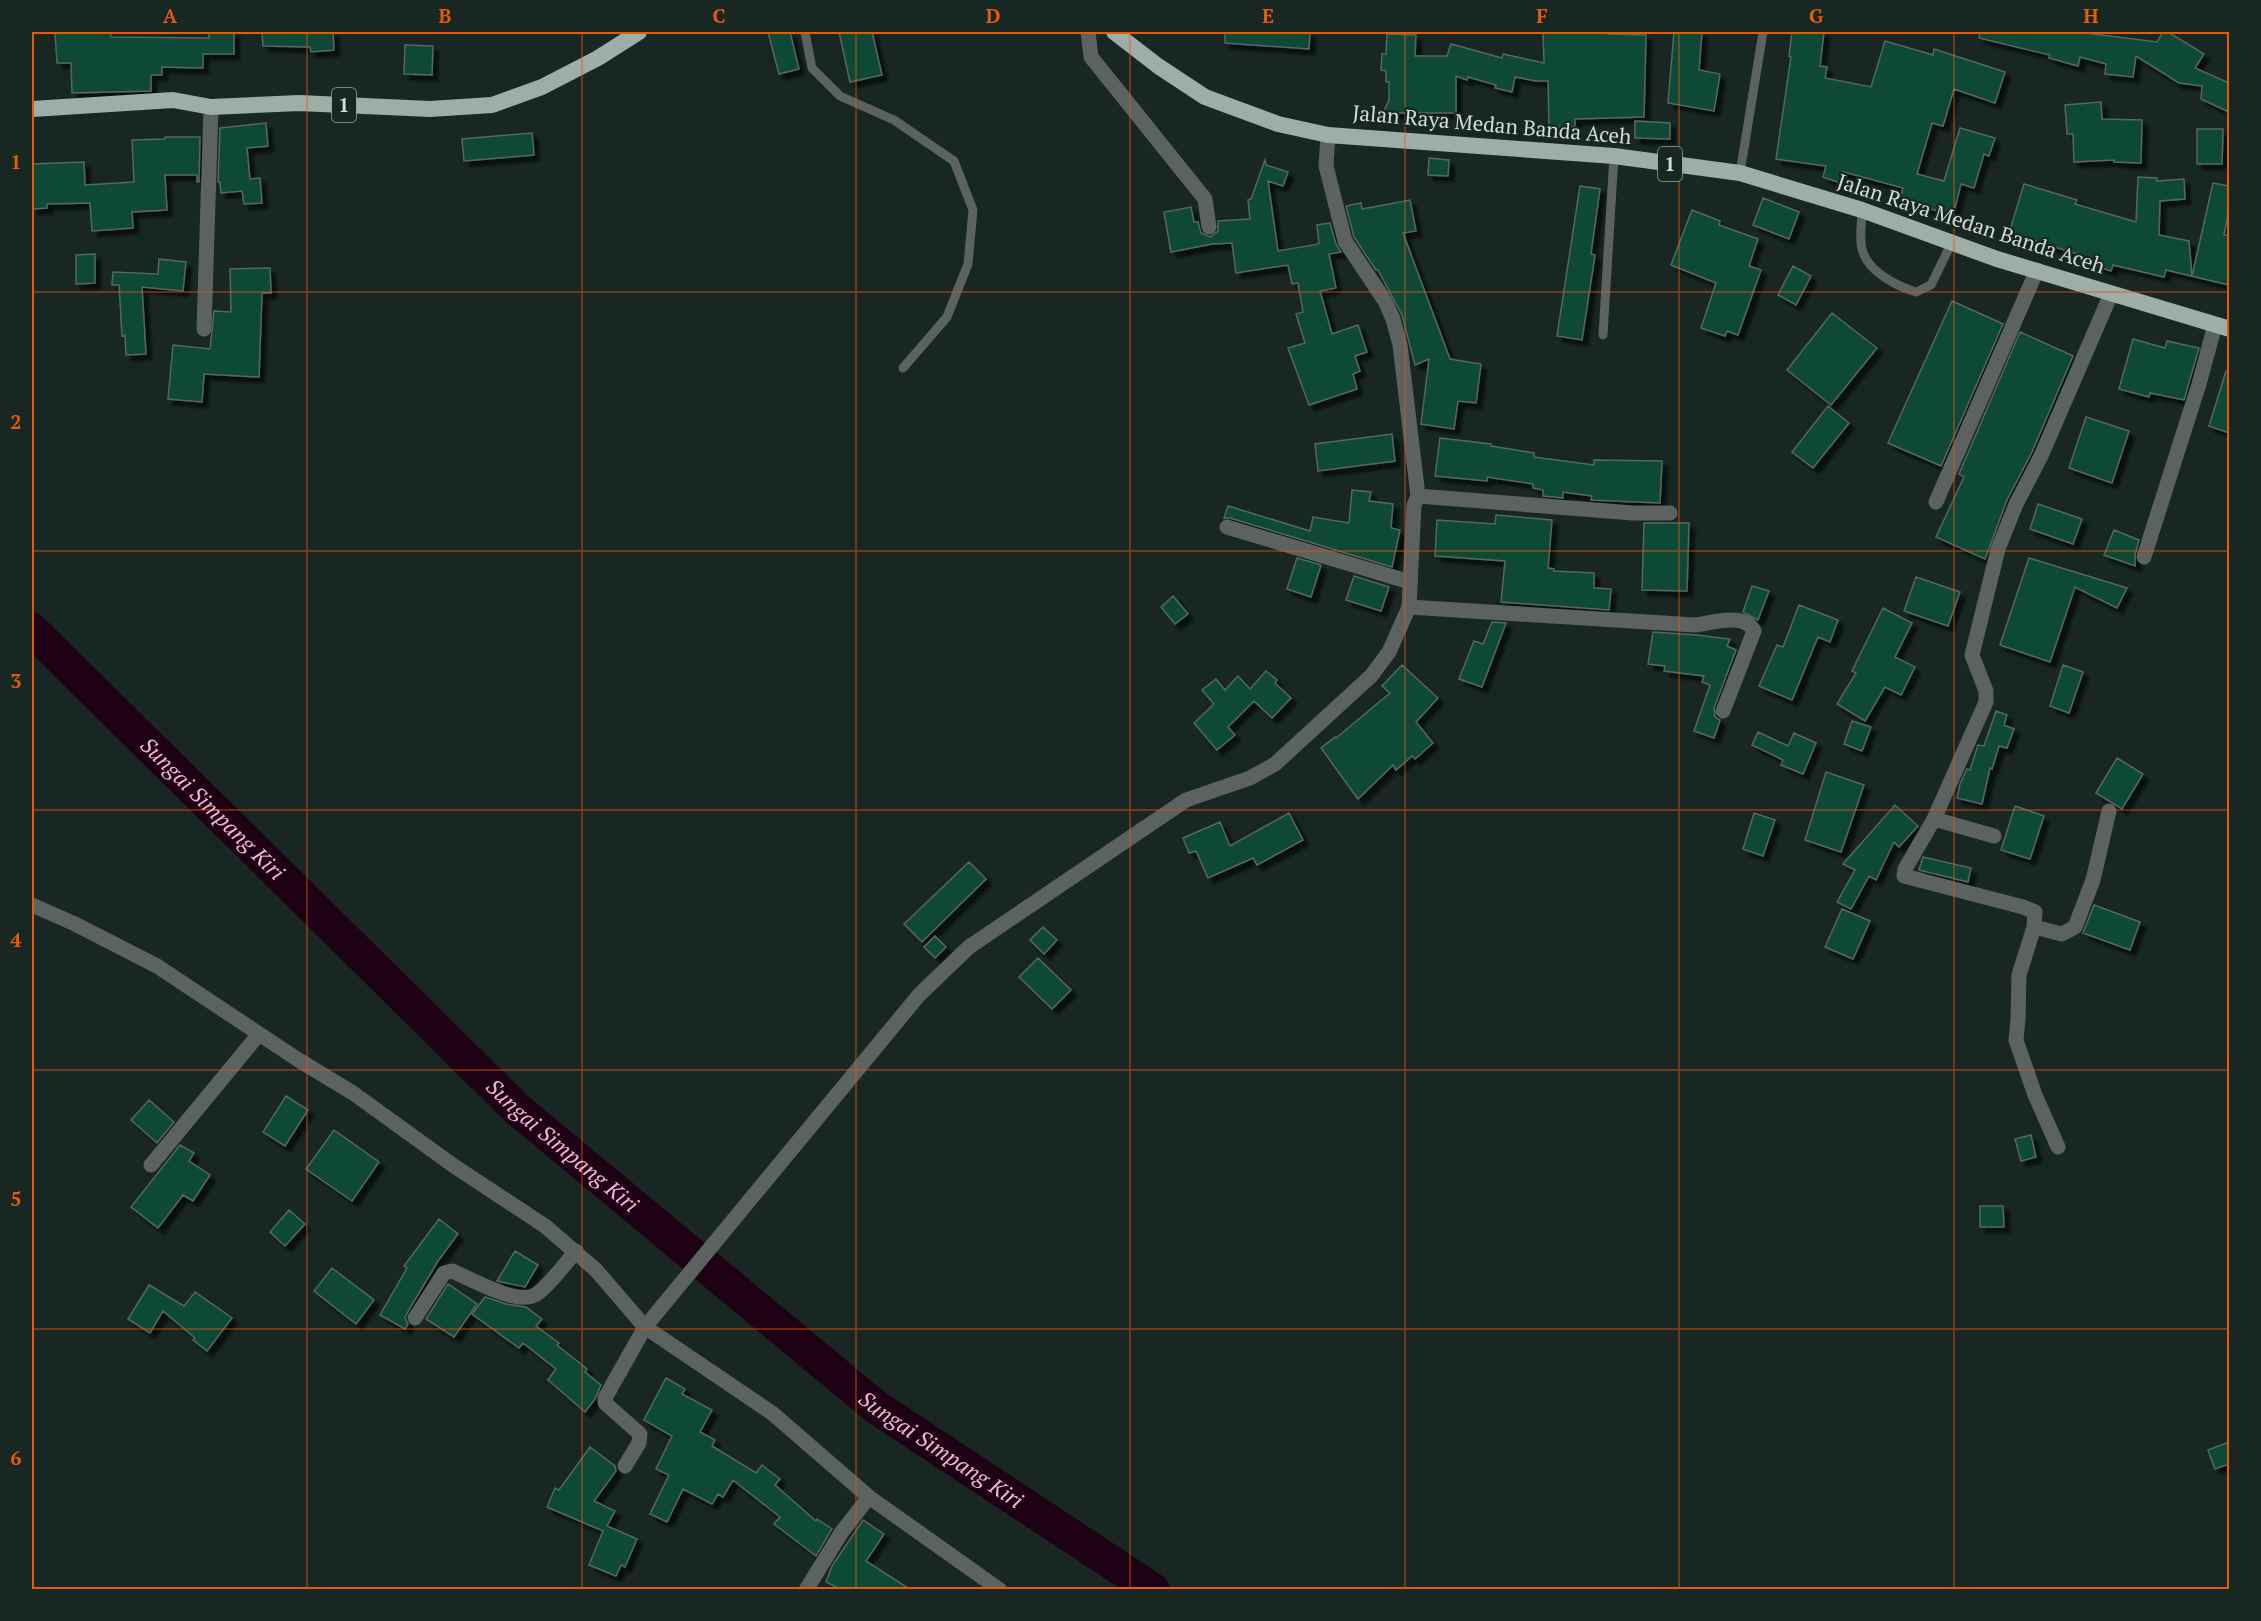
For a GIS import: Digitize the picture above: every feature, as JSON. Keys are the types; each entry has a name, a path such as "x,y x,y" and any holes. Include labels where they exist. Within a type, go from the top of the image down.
{"highway":[{"name":"1","path":"32,109 173,100 211,107 299,102 430,109 492,105 542,87 598,58 639,32"},
{"name":"Jalan Raya Medan Banda Aceh","path":"1114,32 1158,66 1205,97 1278,124 1328,135 1614,156 1740,173 1862,210 1951,244 2222,327"}],"street":[{"path":"1088,32 1091,57 1205,199 1209,226"},
{"path":"204,329 211,107"},
{"path":"625,1466 639,1443 640,1434 609,1409 605,1398 645,1327 792,1146 919,995 969,947 1186,800 1250,778 1275,764 1371,676 1389,652 1409,607 1414,505 1418,496 1396,327 1385,302 1345,241 1326,166 1328,135"},
{"path":"1936,502 2037,270"},
{"path":"2058,1147 2035,1095 2016,1040 2019,975 2037,915 2033,910 1904,876 1905,869 1934,819 1986,702 1986,691 1973,659 1973,650 1998,549 2111,294"},
{"path":"2144,557 2199,384 2222,327"},
{"path":"1418,496 1633,513 1670,513"},
{"path":"1227,527 1410,582"},
{"path":"1409,607 1695,625 1742,620 1754,631 1723,711"},
{"path":"2034,927 2062,934 2075,927 2093,880 2109,811"},
{"path":"1934,819 1994,836"},
{"path":"32,905 142,958 353,1093 454,1166 545,1226 596,1270 645,1327 772,1413 868,1497 1000,1590"},
{"path":"151,1165 259,1034"},
{"path":"416,1318 444,1273 452,1271 508,1296 529,1299 538,1294 576,1251"},
{"path":"806,1590 841,1533 868,1497"}],"lane":[{"path":"805,32 812,68 840,96 894,120 954,161 974,210 968,264 947,317 903,368"},
{"path":"1740,173 1763,32"},
{"path":"1603,335 1614,156"},
{"path":"1862,210 1862,247 1865,259 1879,273 1903,288 1916,292 1931,285 1951,244"}],"building":[{"path":"55,32 110,32 111,37 209,38 209,32 234,32 234,54 203,54 203,68 162,67 162,75 151,75 151,91 72,93 71,63 57,63"},
{"path":"262,32 333,32 334,50 311,52 310,47 263,46"},
{"path":"768,32 790,32 799,69 779,74"},
{"path":"839,32 872,32 882,75 850,82"},
{"path":"1225,32 1310,32 1309,49 1225,43"},
{"path":"1543,32 1608,32 1608,34 1646,35 1644,117 1575,119 1575,127 1549,127 1548,81 1515,77 1512,92 1468,77 1467,80 1456,76 1456,113 1383,113 1389,100 1389,82 1386,82 1386,71 1381,70 1382,54 1386,54 1387,34 1416,35 1415,56 1447,56 1451,44 1502,58 1503,54 1544,63"},
{"path":"1674,32 1702,32 1699,70 1720,74 1714,111 1668,103"},
{"path":"1792,32 1824,32 1820,66 1827,67 1825,78 1871,87 1885,41 1933,55 1934,49 2005,72 1995,103 1954,89 1943,126 1932,123 1917,174 1944,181 1960,128 1995,138 1989,156 1984,154 1974,188 1961,184 1953,216 1900,199 1903,188 1844,172 1840,183 1823,177 1826,166 1776,159 1791,57 1789,56"},
{"path":"1980,32 2086,32 2157,42 2163,32 2168,32 2204,54 2195,68 2229,83 2229,112 2201,99 2202,86 2179,83 2136,56 2133,77 2105,74 2106,64 2080,57 2078,66 2049,58 2050,55 1979,38"},
{"path":"405,45 433,46 432,75 404,74"},
{"path":"2101,102 2102,119 2142,120 2141,163 2114,162 2114,160 2074,162 2073,134 2067,134 2065,105"},
{"path":"1635,121 1670,123 1670,139 1635,138"},
{"path":"266,123 268,146 247,148 250,179 260,178 262,203 244,204 242,191 221,193 220,182 218,182 220,128"},
{"path":"2197,129 2223,129 2222,164 2197,164"},
{"path":"532,133 534,155 464,161 462,139"},
{"path":"165,137 200,137 199,182 197,182 197,175 165,175 167,210 132,212 133,228 92,231 90,203 47,204 47,208 32,209 32,164 84,162 85,185 134,182 132,140 165,139"},
{"path":"1429,158 1449,160 1448,176 1428,175"},
{"path":"1265,160 1266,165 1288,172 1283,186 1268,181 1278,251 1319,244 1317,225 1330,223 1336,244 1341,252 1329,254 1336,288 1320,291 1332,334 1358,325 1367,352 1355,356 1360,371 1353,374 1357,389 1309,405 1288,348 1305,343 1296,314 1303,312 1298,283 1292,284 1288,265 1236,273 1232,243 1212,244 1171,252 1164,212 1191,207 1194,222 1198,222 1201,233 1210,237 1218,231 1218,221 1250,219 1248,200 1251,199"},
{"path":"2138,177 2157,178 2157,181 2184,179 2185,199 2160,201 2159,235 2189,241 2192,276 2213,183 2229,186 2229,208 2224,235 2229,235 2229,285 2166,270 2164,277 2113,265 2111,271 2083,262 2084,256 2009,233 2024,184 2077,200 2075,204 2136,222"},
{"path":"1580,186 1600,189 1591,254 1595,255 1582,340 1557,336"},
{"path":"1763,198 1799,212 1789,239 1753,225"},
{"path":"1410,200 1416,231 1403,233 1450,359 1481,364 1476,403 1458,401 1454,429 1421,424 1429,359 1415,365 1402,315 1378,270 1354,237 1346,206 1361,203 1362,209"},
{"path":"1692,210 1720,221 1719,225 1758,239 1749,266 1761,270 1738,335 1727,331 1725,336 1701,328 1716,283 1671,265"},
{"path":"95,254 95,283 76,284 76,255"},
{"path":"159,259 186,262 183,291 142,287 146,354 126,355 125,335 122,336 119,285 112,285 113,272 158,274"},
{"path":"1793,266 1811,276 1796,305 1778,295"},
{"path":"270,268 271,293 262,293 259,377 204,374 202,402 168,399 173,345 210,349 214,311 231,312 230,269"},
{"path":"1952,301 2003,324 1941,466 1888,443"},
{"path":"1832,313 1877,348 1831,405 1787,370"},
{"path":"2020,332 2073,356 2032,452 2007,500 1985,559 1936,537 1964,477 1959,474"},
{"path":"2133,339 2165,348 2167,341 2199,348 2184,400 2150,393 2149,397 2119,389"},
{"path":"2226,371 2229,372 2229,433 2209,426"},
{"path":"1828,406 1849,423 1813,468 1792,452"},
{"path":"2086,417 2129,431 2112,483 2069,468"},
{"path":"1392,434 1395,461 1318,471 1315,444"},
{"path":"1440,438 1491,444 1491,446 1534,453 1534,457 1594,465 1594,460 1662,461 1660,503 1591,500 1592,496 1563,492 1563,498 1543,496 1543,490 1533,488 1533,484 1487,477 1487,481 1435,476"},
{"path":"1352,490 1371,492 1369,501 1393,504 1391,528 1400,530 1392,567 1224,518 1228,506 1310,531 1313,517 1349,523"},
{"path":"2038,504 2082,519 2073,544 2030,529"},
{"path":"1496,515 1552,520 1548,568 1554,571 1594,573 1594,588 1611,589 1609,610 1501,602 1505,561 1435,556 1437,520 1495,524"},
{"path":"1644,523 1689,523 1687,591 1642,590"},
{"path":"2114,530 2139,540 2135,566 2104,555"},
{"path":"1297,558 1321,565 1311,597 1287,589"},
{"path":"2029,558 2127,588 2117,608 2075,587 2050,662 2000,645"},
{"path":"1354,576 1389,587 1381,611 1346,600"},
{"path":"1916,577 1960,592 1948,626 1904,611"},
{"path":"1752,586 1769,591 1758,620 1743,612"},
{"path":"1173,596 1188,614 1175,624 1161,607"},
{"path":"1799,605 1838,620 1830,642 1818,637 1792,700 1759,686 1777,645 1783,647"},
{"path":"1883,608 1912,623 1895,657 1915,667 1901,695 1885,687 1865,721 1837,704 1856,673 1852,671"},
{"path":"1492,622 1506,623 1482,687 1459,679 1474,641 1483,644"},
{"path":"1653,632 1730,639 1727,646 1736,650 1714,708 1715,717 1720,720 1714,738 1694,731 1710,685 1702,682 1704,676 1664,671 1665,666 1648,664"},
{"path":"1402,665 1438,698 1416,722 1433,743 1415,759 1412,756 1396,770 1393,765 1358,799 1321,748 1390,693 1382,686"},
{"path":"2063,665 2083,672 2069,713 2050,706"},
{"path":"1266,671 1277,680 1275,683 1291,698 1272,718 1254,701 1228,727 1235,735 1217,750 1194,723 1214,704 1202,690 1216,679 1225,690 1238,676 1250,689"},
{"path":"1996,711 2007,715 2004,725 2014,729 2007,748 1999,746 1992,769 1990,768 1982,804 1957,798 1960,784 1967,769 1970,770 1978,745 1984,746"},
{"path":"1852,721 1871,727 1862,751 1844,744"},
{"path":"1758,732 1788,746 1794,733 1816,743 1803,774 1781,765 1783,760 1752,745"},
{"path":"2117,758 2143,774 2122,809 2096,793"},
{"path":"1826,772 1864,785 1841,852 1805,840"},
{"path":"1895,805 1918,826 1899,847 1894,842 1876,880 1869,876 1851,909 1837,902 1855,870 1843,864"},
{"path":"2015,806 2044,816 2030,859 2001,850"},
{"path":"1289,813 1303,840 1257,865 1253,858 1208,878 1196,851 1189,853 1183,838 1220,822 1230,846"},
{"path":"1754,813 1775,820 1763,856 1743,849"},
{"path":"1923,857 1971,868 1968,882 1919,870"},
{"path":"969,862 986,879 922,942 904,924"},
{"path":"2094,905 2140,922 2130,950 2083,933"},
{"path":"1842,909 1870,921 1853,959 1825,947"},
{"path":"1043,927 1057,940 1044,954 1030,940"},
{"path":"935,936 946,947 935,958 924,947"},
{"path":"1038,958 1071,990 1052,1009 1019,977"},
{"path":"286,1096 308,1110 285,1146 263,1132"},
{"path":"149,1100 174,1122 157,1143 131,1120"},
{"path":"334,1130 379,1162 352,1201 306,1169"},
{"path":"2031,1135 2036,1157 2021,1161 2015,1139"},
{"path":"180,1145 194,1153 189,1161 210,1175 193,1201 183,1195 158,1228 131,1207"},
{"path":"1980,1206 2003,1206 2004,1227 1980,1227"},
{"path":"289,1210 305,1224 285,1246 270,1232"},
{"path":"439,1219 458,1234 438,1261 407,1313 405,1318 408,1324 405,1329 380,1315 407,1268 404,1266"},
{"path":"515,1251 538,1265 525,1287 497,1281"},
{"path":"332,1268 374,1300 356,1324 314,1291"},
{"path":"448,1284 477,1304 454,1337 426,1319"},
{"path":"149,1285 184,1306 195,1292 232,1318 207,1351 163,1311 150,1333 128,1319"},
{"path":"485,1297 506,1304 526,1307 542,1319 536,1326 559,1343 557,1345 587,1369 585,1372 601,1385 595,1399 585,1412 548,1380 556,1369 523,1343 519,1348 472,1314"},
{"path":"666,1378 685,1389 682,1394 712,1410 700,1432 715,1440 712,1446 756,1473 762,1465 780,1479 775,1485 816,1521 817,1519 832,1529 816,1556 774,1524 780,1517 733,1480 723,1497 718,1494 712,1504 683,1489 667,1522 650,1514 669,1475 656,1469 672,1436 644,1420"},
{"path":"2229,1442 2229,1464 2215,1469 2208,1450"},
{"path":"590,1447 615,1466 616,1471 594,1501 615,1511 607,1526 637,1539 625,1567 621,1565 616,1576 589,1565 603,1531 547,1507 555,1488 559,1490"},
{"path":"863,1520 884,1534 866,1561 911,1590 842,1590 826,1582 832,1566"}],"waterway":[{"name":"Sungai Simpang Kiri","path":"32,630 517,1109 876,1407 1153,1590"}]}
